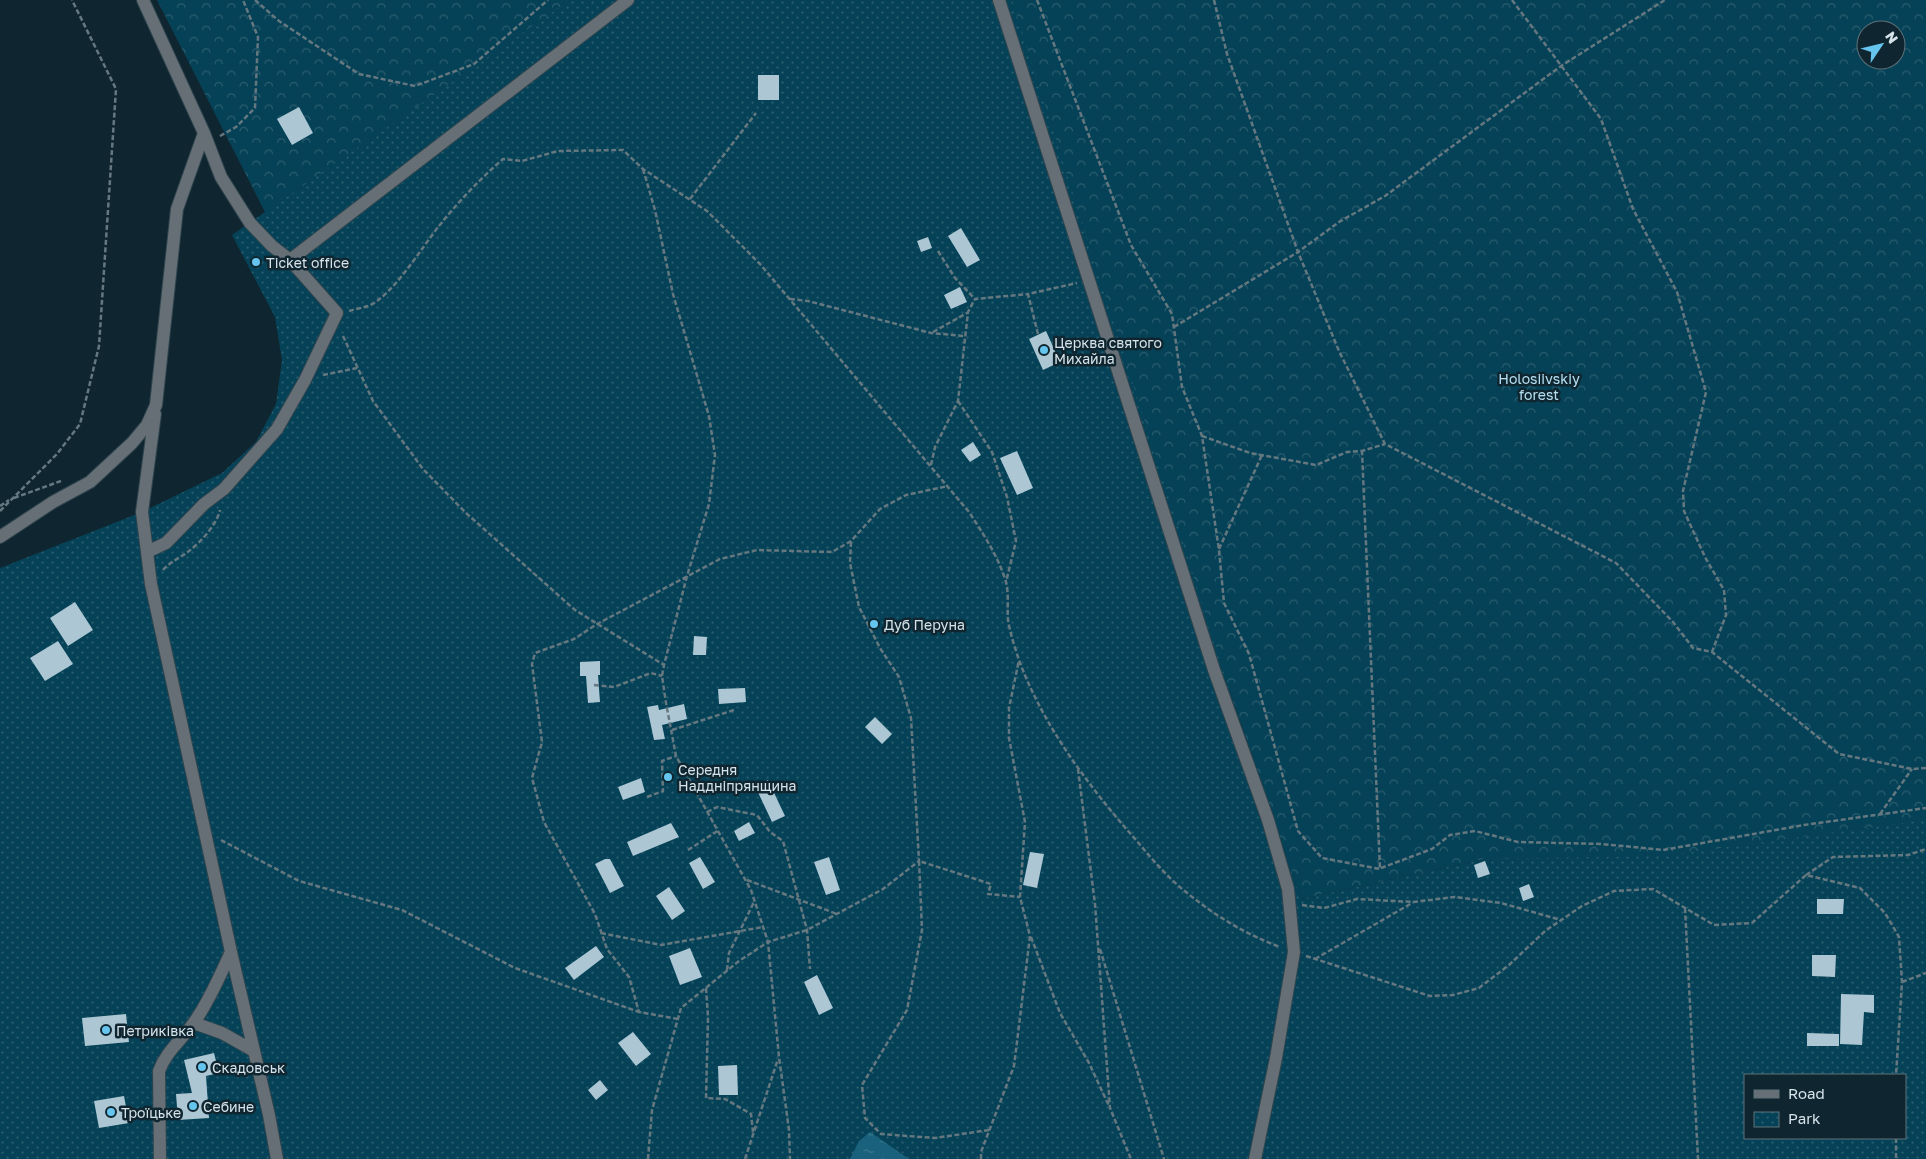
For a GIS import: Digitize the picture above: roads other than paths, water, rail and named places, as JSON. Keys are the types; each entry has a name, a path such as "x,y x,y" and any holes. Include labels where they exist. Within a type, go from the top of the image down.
{"street":[{"path":"143,0 222,177 250,223 272,246 290,260 337,313 277,429 224,489 204,504 166,543 147,552"},
{"path":"290,260 628,0"},
{"path":"999,0 1214,670 1268,820 1288,890 1294,952 1276,1058 1255,1159"},
{"path":"206,138 177,209 156,404 142,512 151,584 277,1159"},
{"path":"0,537 53,502 90,482 132,443 147,425 156,404"},
{"path":"160,1159 159,1071 164,1058 194,1024 205,1008 231,952"},
{"path":"194,1024 222,1033 254,1052"}],"water":[{"path":"870,1132 909,1159 850,1159 859,1141"}],"place":[{"name":"Ticket office","path":"256,262"},
{"name":"Церква святого Михайла","path":"1044,350"},
{"name":"Дуб Перуна","path":"874,624"},
{"name":"Середня Наддніпрянщина","path":"668,777"},
{"name":"Петриківка","path":"106,1030"},
{"name":"Скадовськ","path":"202,1067"},
{"name":"Себине","path":"193,1106"},
{"name":"Троїцьке","path":"111,1112"}],"park label":[{"name":"Holosiivskiy forest","path":"1539,386"}]}
